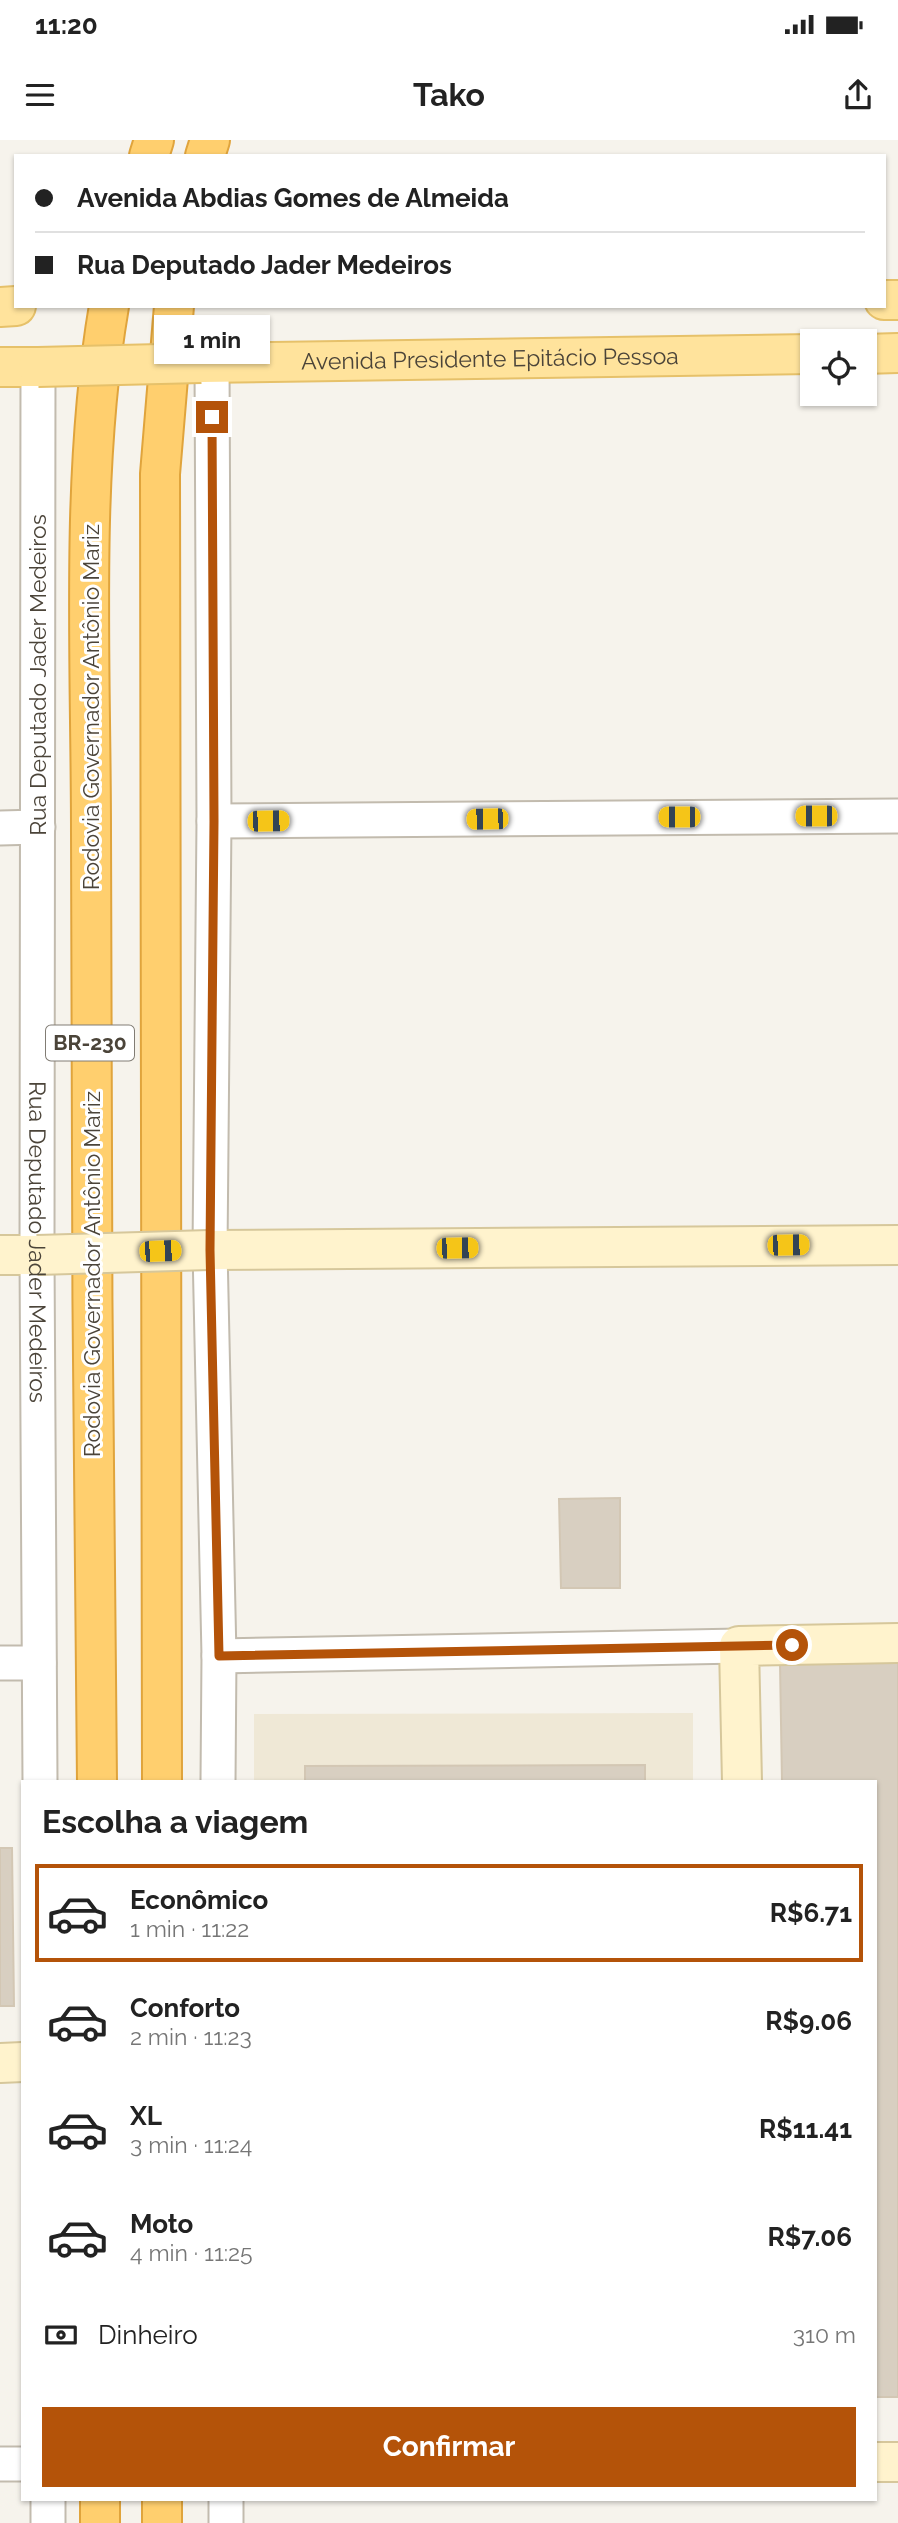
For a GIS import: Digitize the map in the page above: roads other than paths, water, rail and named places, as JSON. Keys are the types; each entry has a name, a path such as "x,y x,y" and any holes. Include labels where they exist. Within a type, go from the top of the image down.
{"highway":[{"name":"Rodovia Governador Antônio Mariz","path":"97,1780 90,1143 91,515 99,373 109,308"},
{"name":"BR-230","path":"162,1780 160,474 174,308"},
{"path":"100,2501 100,2523"},
{"path":"162,2501 162,2523"}],"main road":[{"path":"877,354 898,353"},
{"name":"Avenida Presidente Epitácio Pessoa","path":"0,367 800,355"}],"street":[{"path":"206,363 214,821 210,1250 219,1656 218,1780"},
{"name":"Rua Deputado Jader Medeiros","path":"38,367 38,827 18,1255 39,1663 40,1780"},
{"path":"214,821 898,816"},
{"path":"0,828 38,827"},
{"path":"18,1255 210,1250 898,1245"},
{"path":"219,1656 898,1643"},
{"path":"739,1646 742,1780"},
{"path":"0,1663 39,1663"},
{"path":"0,2063 21,2063"},
{"path":"877,2462 898,2462"},
{"path":"0,2464 21,2464"},
{"path":"48,2501 48,2523"},
{"path":"226,2501 226,2523"}]}
